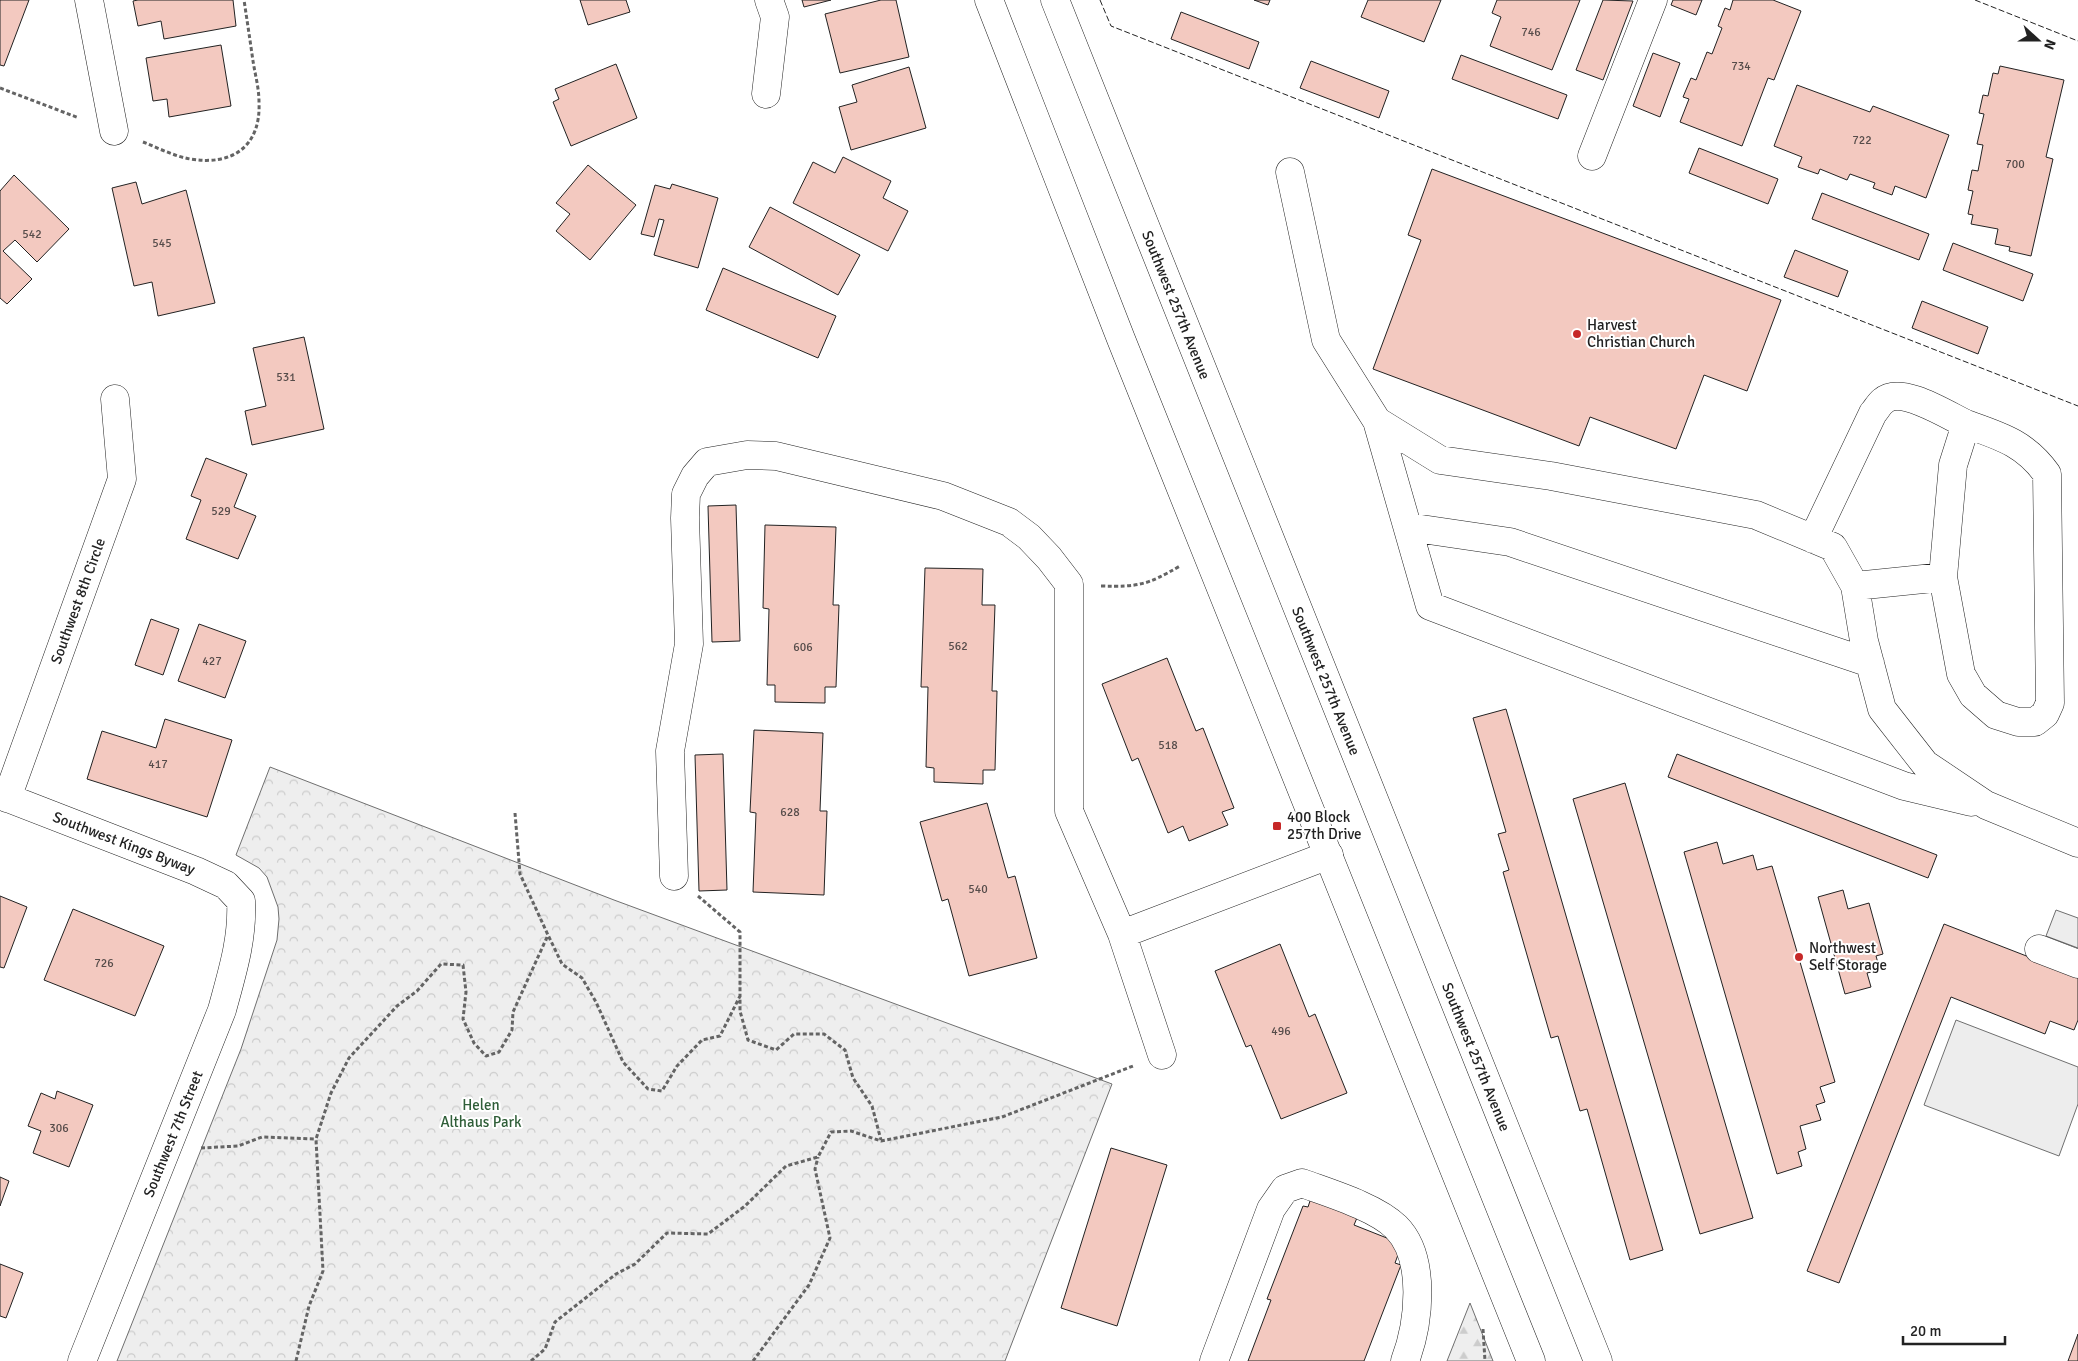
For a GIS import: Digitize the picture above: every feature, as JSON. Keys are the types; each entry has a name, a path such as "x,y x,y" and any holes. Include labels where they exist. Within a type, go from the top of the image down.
{"main road":[{"path":"90,0 114,131"},
{"path":"766,94 775,17 769,0"},
{"path":"989,0 1531,1361"},
{"name":"Southwest 257th Avenue","path":"1055,0 1598,1361"},
{"path":"1592,156 1653,0"},
{"path":"1290,172 1326,340 1377,421 1430,606 1904,786 1986,805 2078,843"},
{"path":"1813,539 1873,413 1883,400 1896,396 1912,398 1966,424 2018,444 2037,459 2047,474 2050,703 2045,714 2036,722 2018,722 1996,715 1973,695 1961,674 1943,577 1953,465 1966,424"},
{"name":"Southwest 8th Circle","path":"3,796 122,479 114,399"},
{"path":"1377,421 1440,460 1550,476 1756,515 1833,547 1855,586 1870,663 1882,709 1925,764 1986,805"},
{"path":"674,876 670,751 689,644 685,518 686,494 695,476 708,462 747,454 776,456 943,496 1009,522 1049,558 1069,584 1069,811 1122,934 1162,1054"},
{"path":"1408,527 1510,542 1870,663"},
{"path":"1855,586 1943,577"},
{"name":"Southwest Kings Byway","path":"3,796 226,884 241,901"},
{"path":"1122,934 1329,854"},
{"name":"Southwest 7th Street","path":"82,1361 222,1010 238,954 242,923 241,901"},
{"path":"2039,949 2078,964"},
{"path":"1214,1361 1271,1209 1285,1190 1302,1183 1358,1204 1395,1226 1412,1249 1418,1286 1408,1352"}],"path":[{"path":"0,88 172,154 204,161 219,160 232,156 250,142 256,131 259,103 244,0"},
{"path":"1069,584 1140,586 1152,582 1207,551"},
{"path":"515,813 520,874 548,935 562,964 582,978 596,1002 623,1062 648,1089 662,1090 677,1066 702,1040 720,1036 740,996"},
{"path":"674,876 740,932 740,1011 748,1040 776,1050 794,1034 824,1034 845,1050 853,1078 872,1106 881,1141"},
{"path":"296,1361 309,1306 324,1270 316,1139 331,1093 348,1058 397,1006 417,991 441,964 463,965 466,992 463,1020 474,1043 486,1056 499,1052 512,1030 513,1012 548,935"},
{"path":"753,1361 809,1285 830,1238 815,1169 818,1157 831,1132 851,1131 881,1141 1002,1117 1162,1054"},
{"path":"198,1148 217,1149 238,1146 262,1137 316,1139"},
{"path":"531,1361 545,1350 555,1322 616,1274 635,1264 667,1233 708,1234 745,1206 786,1166 818,1157"}],"green space":[{"name":"Helen Althaus Park","path":"270,767 614,900 1112,1084 1005,1361 117,1361 241,1049 277,940 278,907 267,877 259,868 236,855"},
{"path":"1470,1303 1493,1361 1447,1361"}],"shaded area":[{"path":"2056,910 2078,918 2078,948 2046,936"},
{"path":"1956,1020 2078,1067 2078,1104 2059,1156 1924,1105"}],"building":[{"path":"0,0 29,0 4,66 0,65"},
{"path":"233,0 236,26 164,39 161,21 138,26 133,1"},
{"path":"580,0 626,0 630,12 588,25"},
{"path":"802,0 831,0 804,7"},
{"path":"881,0 896,0 909,57 840,73 825,14"},
{"path":"1254,0 1270,0 1268,5"},
{"path":"1368,0 1441,0 1424,42 1361,17"},
{"path":"1497,0 1580,0 1552,70 1490,46 1501,17 1492,13"},
{"path":"1603,0 1633,1 1603,80 1576,70"},
{"path":"1673,0 1702,0 1696,15 1671,5"},
{"path":"1733,0 1773,0 1801,11 1774,80 1768,78 1742,146 1680,122 1689,99 1683,97 1691,78 1696,80 1707,52 1712,54 1722,28 1718,26 1725,8 1730,10"},
{"path":"1181,12 1259,42 1249,69 1171,39"},
{"path":"221,45 231,106 169,117 167,99 153,101 146,58"},
{"path":"1653,53 1680,63 1660,117 1633,106"},
{"path":"1461,55 1567,95 1558,119 1452,79"},
{"path":"1311,61 1389,91 1379,118 1300,88"},
{"path":"616,64 637,118 571,146 553,102 559,99 555,89"},
{"path":"2000,66 2064,80 2046,157 2053,159 2031,256 2009,251 2010,247 1995,244 1998,229 1971,224 1973,215 1968,214 1973,191 1968,190 1972,170 1978,171 1983,145 1977,144 1984,114 1979,113 1983,95 1988,96 1993,73 1998,74"},
{"path":"909,67 926,128 851,150 839,107 857,102 852,85"},
{"path":"1797,85 1870,112 1873,106 1949,135 1926,198 1895,186 1892,195 1873,188 1875,183 1850,174 1847,180 1820,169 1818,174 1798,167 1802,157 1774,146"},
{"path":"1699,148 1778,179 1768,204 1689,173"},
{"path":"843,157 891,181 883,198 908,211 888,251 793,203 813,162 835,173"},
{"path":"588,165 636,205 590,260 556,231 570,214 556,203"},
{"name":"Harvest Christian Church","path":"1432,169 1781,300 1747,391 1704,375 1676,449 1590,417 1579,446 1373,369 1421,240 1408,235"},
{"path":"14,175 69,229 37,262 15,240 3,251 32,279 7,304 0,298 0,191"},
{"path":"136,182 142,204 186,190 215,303 158,316 152,282 134,286 112,188"},
{"path":"672,184 718,198 698,268 654,255 664,220 659,219 654,237 641,234 655,185 670,189"},
{"path":"1822,193 1929,234 1919,260 1812,219"},
{"path":"770,207 860,255 838,295 749,247"},
{"path":"1953,243 2033,274 2023,301 1943,270"},
{"path":"1795,250 1848,271 1838,297 1784,277"},
{"path":"723,268 836,316 818,358 706,310"},
{"path":"1922,301 1988,327 1978,354 1912,328"},
{"path":"304,337 324,429 252,445 245,411 266,406 253,348"},
{"path":"206,458 247,474 234,507 256,516 238,559 186,539 201,500 191,496"},
{"path":"736,505 740,641 712,642 708,506"},
{"path":"765,525 836,527 833,605 839,605 836,687 825,687 825,703 775,702 775,685 767,685 769,609 763,608"},
{"path":"925,568 983,569 982,605 995,605 992,691 997,691 995,770 983,770 983,784 934,782 934,768 926,767 928,687 921,687"},
{"path":"151,619 179,629 163,675 135,665"},
{"path":"199,624 246,641 225,698 178,681"},
{"path":"1167,658 1196,731 1203,728 1234,808 1222,812 1228,825 1189,841 1183,826 1168,833 1138,758 1132,761 1102,684"},
{"path":"1506,709 1663,1250 1630,1260 1587,1109 1580,1111 1558,1036 1551,1038 1503,872 1509,870 1498,834 1506,832 1473,718"},
{"path":"165,719 232,740 207,817 87,779 102,731 156,748"},
{"path":"754,730 823,733 820,811 827,811 824,895 753,892 756,813 750,812"},
{"path":"723,754 727,890 699,891 695,755"},
{"path":"1677,754 1937,855 1928,878 1668,777"},
{"path":"1625,783 1753,1218 1700,1234 1573,799"},
{"path":"987,803 1008,878 1015,876 1037,958 969,976 948,899 942,901 920,822"},
{"path":"1717,842 1723,864 1753,855 1757,870 1772,866 1835,1082 1820,1087 1825,1102 1816,1105 1821,1120 1800,1126 1806,1149 1798,1152 1802,1166 1777,1174 1684,852"},
{"path":"1843,890 1848,909 1869,903 1883,954 1876,956 1880,970 1867,973 1871,987 1845,994 1818,897"},
{"path":"0,896 27,907 4,968 0,967"},
{"path":"73,909 164,946 135,1016 44,980"},
{"path":"1944,924 2078,976 2078,1020 2074,1030 2050,1021 2045,1034 1951,997 1839,1283 1807,1271"},
{"path":"1280,944 1309,1017 1315,1014 1347,1093 1281,1119 1251,1045 1246,1047 1215,971"},
{"path":"57,1091 93,1105 69,1167 33,1153 41,1131 28,1126 41,1093 55,1099"},
{"path":"1111,1148 1167,1165 1117,1326 1061,1308"},
{"path":"0,1177 9,1181 0,1206"},
{"path":"1312,1195 1359,1213 1354,1225 1402,1244 1395,1263 1401,1265 1364,1361 1248,1361 1271,1300 1267,1299 1303,1206 1308,1207"},
{"path":"0,1264 23,1273 6,1318 0,1316"},
{"path":"2078,1334 2078,1361 2068,1361"}],"fence":[{"path":"1100,0 1111,26 2078,406"},
{"path":"1975,0 2078,41"}],"place":[{"name":"Harvest Christian Church","path":"1577,334"},
{"name":"400 Block 257th Drive","path":"1277,826"},
{"name":"Northwest Self Storage","path":"1799,957"}]}
